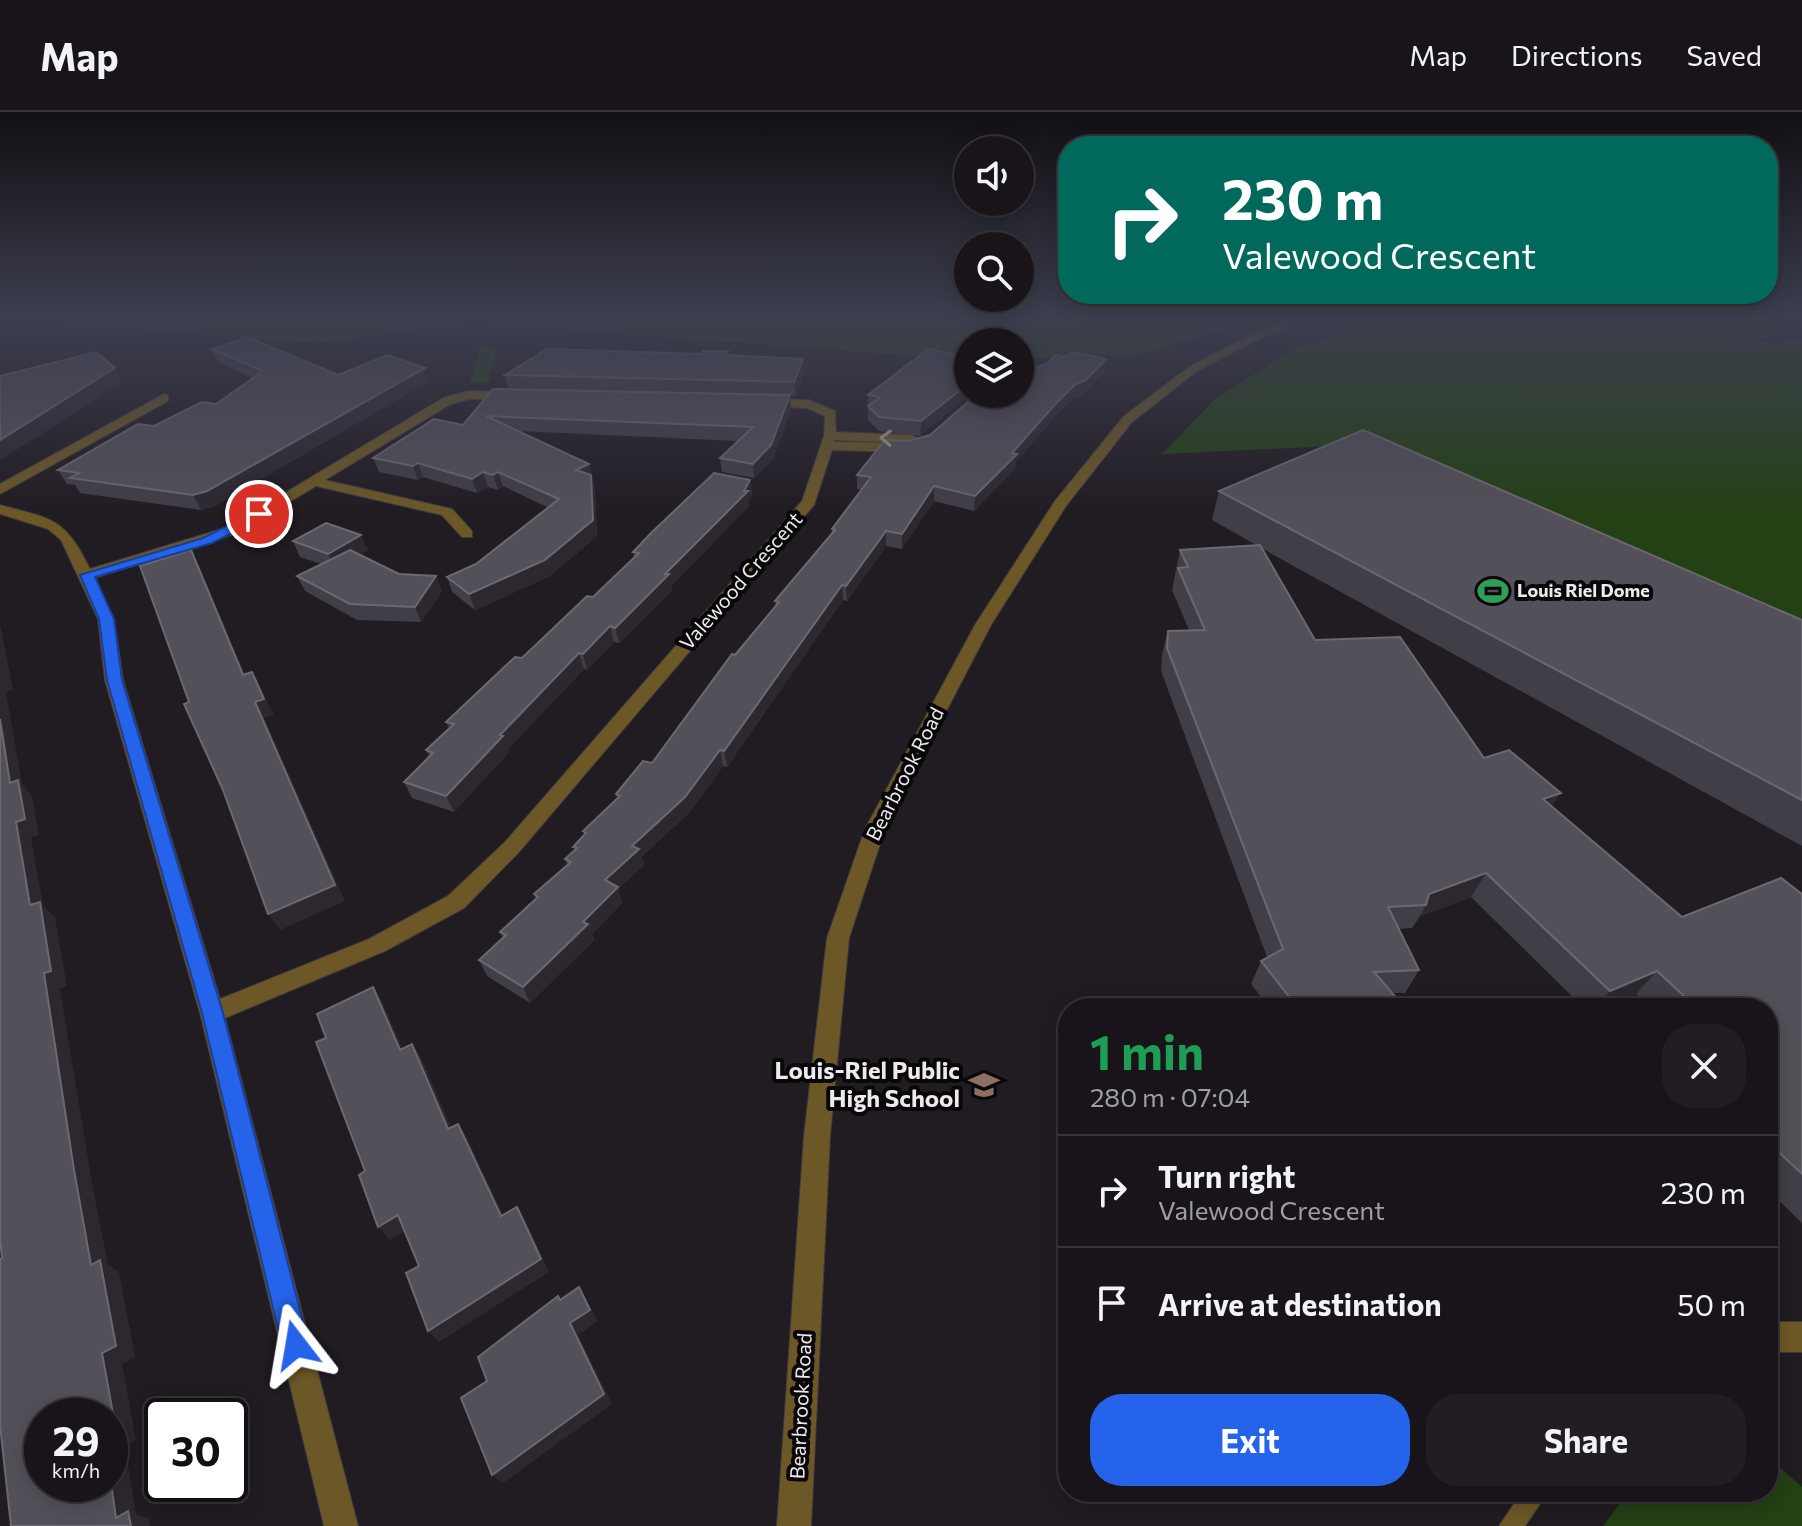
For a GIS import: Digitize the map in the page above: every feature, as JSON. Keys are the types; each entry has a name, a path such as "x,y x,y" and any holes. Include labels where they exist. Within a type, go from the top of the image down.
{"street":[{"name":"Bearbrook Road","path":"794,1526 817,1136 838,938 875,829 983,625 1060,504 1128,419 1174,384"},
{"path":"87,575 233,530 447,401 468,395 523,396"},
{"path":"0,490 164,398"},
{"path":"744,401 809,404 831,414 829,441 911,439 927,442"},
{"name":"Valewood Crescent","path":"212,1013 377,945 456,902 512,847 809,502 829,441"},
{"path":"312,481 447,512 467,534"},
{"path":"0,509 53,526 67,538 106,619 114,680 212,1013 341,1526"},
{"path":"1778,1337 1802,1337"}],"lane":[{"path":"1511,1526 1529,1502"}],"green space":[{"path":"1239,384 1802,384 1802,623 1396,443 1162,454 1215,399"},
{"path":"1778,1466 1802,1487 1802,1526 1603,1526 1621,1502 1778,1502"}],"building":[{"path":"0,384 89,384 0,440"},
{"path":"245,384 397,384 207,491 193,495 70,478 79,473 58,470 138,424 154,426 202,402 216,404"},
{"path":"882,384 954,384 954,395 921,421 879,417 868,406 880,397 868,395"},
{"path":"1034,384 1076,384 1012,453 1017,454 975,496 934,486 902,534 886,531 846,586 842,585 724,751 720,750 685,797 632,846 639,849 605,880 618,887 583,922 588,924 523,987 479,960 506,935 500,932 538,897 534,894 571,862 565,859 577,848 573,847 586,833 583,831 620,796 616,794 643,761 652,763 732,654 735,655 779,602 775,601 835,530 832,529 871,477 857,475 885,440 908,441 930,435 961,408 1034,408"},
{"path":"493,389 790,395 771,445 753,464 720,458 753,427 486,416 589,464 576,470 591,475 593,520 545,560 469,594 447,577 476,564 559,499 498,472 493,475 483,472 472,479 418,463 413,466 373,458 434,419 463,425"},
{"name":"Louis Riel Dome","path":"1363,430 1802,620 1802,800 1219,491"},
{"path":"714,473 750,480 744,491 748,491 615,628 610,626 583,654 579,653 446,796 404,782 433,753 426,750 454,724 446,722 515,657 522,658 587,596 593,597 639,553 633,552 650,534"},
{"path":"326,523 361,535 328,554 293,541"},
{"path":"1260,545 1315,640 1400,637 1484,758 1509,750 1561,793 1543,799 1682,917 1781,878 1802,894 1802,1174 1778,1151 1778,998 1686,998 1657,971 1610,991 1486,873 1429,894 1426,905 1388,907 1419,970 1374,972 1396,998 1290,998 1261,961 1283,949 1167,648 1168,631 1205,630 1178,568 1188,567 1180,550"},
{"path":"191,550 243,675 252,672 264,699 255,702 335,885 268,914 223,790 184,704 189,702 140,566"},
{"path":"350,550 399,574 436,576 415,607 350,604 297,576"},
{"path":"0,719 10,783 18,780 25,819 16,822 30,905 40,902 51,971 44,973 91,1265 100,1260 116,1346 102,1353 110,1398 24,1398 24,1502 114,1502 116,1518 128,1511 131,1526 11,1526 0,1425"},
{"path":"373,987 400,1050 412,1044 448,1129 458,1124 501,1216 517,1207 541,1259 428,1331 406,1273 419,1266 398,1215 378,1227 359,1175 365,1171 316,1042 326,1038 317,1014"},
{"path":"579,1287 590,1310 570,1323 604,1394 492,1475 461,1398 487,1381 478,1357 558,1296 560,1300"}],"place":[{"name":"Louis Riel Dome","path":"1493,591"},
{"name":"Louis-Riel Public High School","path":"984,1085"}],"route":[{"path":"259,514 208,541 87,575 106,619 114,680 212,1013 296,1345"}]}
